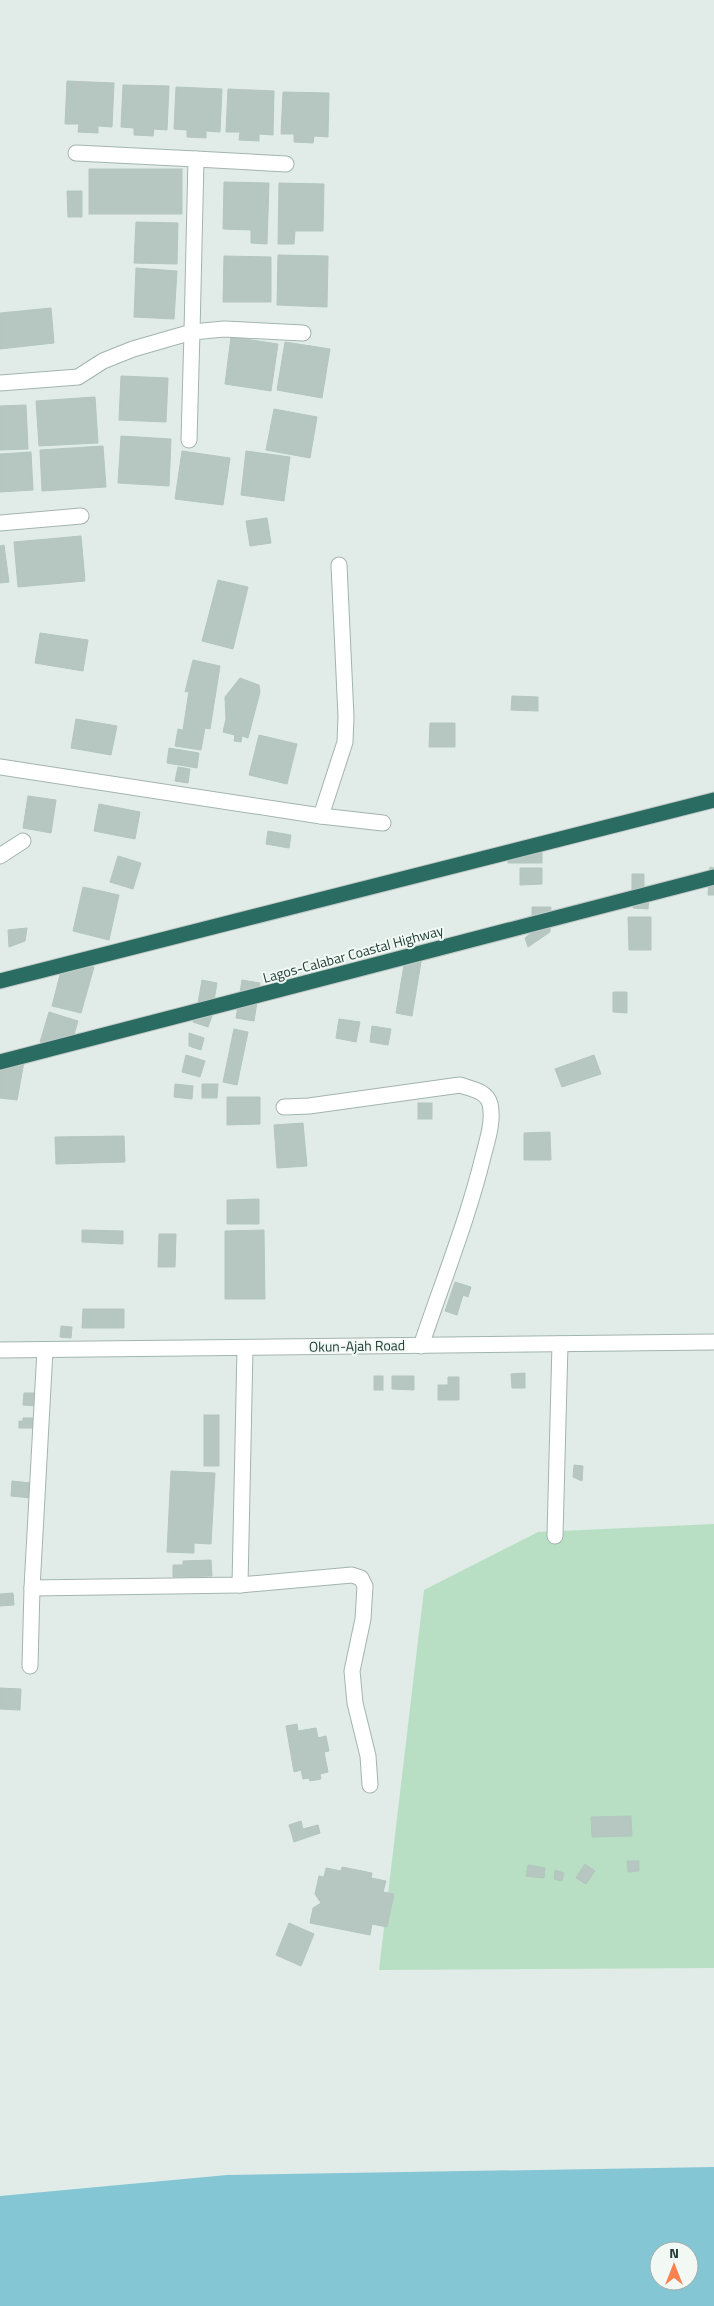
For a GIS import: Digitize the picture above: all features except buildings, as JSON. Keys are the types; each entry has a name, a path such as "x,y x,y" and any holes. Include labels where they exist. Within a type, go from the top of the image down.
{"highway":[{"path":"0,981 714,800"},
{"name":"Lagos-Calabar Coastal Highway","path":"0,1062 714,877"}],"street":[{"path":"76,153 286,164"},
{"path":"189,440 196,159"},
{"path":"0,383 78,377 103,361 133,348 192,332 224,329 303,333"},
{"path":"0,523 81,516"},
{"path":"321,816 345,742 346,717 339,565"},
{"path":"0,767 321,816 383,823"},
{"path":"0,856 23,841"},
{"path":"284,1107 309,1106 460,1085 481,1092 490,1103 491,1119 476,1187 420,1346"},
{"name":"Okun-Ajah Road","path":"0,1350 714,1342"},
{"path":"555,1536 560,1344"},
{"path":"240,1585 245,1348"},
{"path":"30,1666 32,1588 45,1350"},
{"path":"32,1588 240,1585 352,1575 361,1578 365,1586 363,1619 352,1671 355,1703 368,1756 370,1785"}],"green space":[{"path":"714,1524 714,1968 379,1970 424,1590 538,1532"}],"water":[{"path":"714,2167 714,2306 0,2306 0,2196 227,2175"}]}
